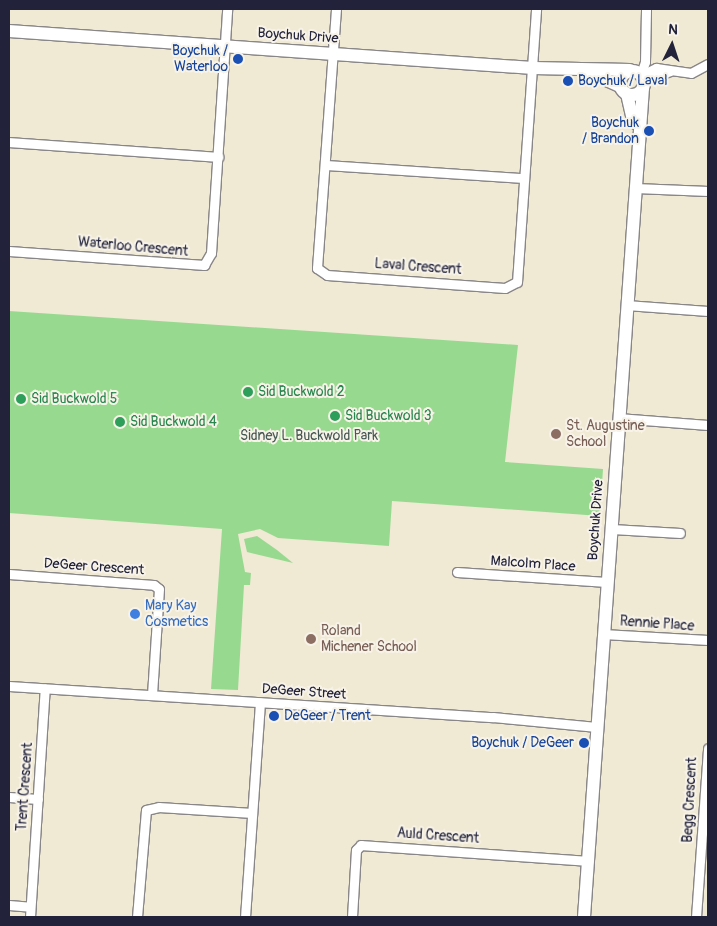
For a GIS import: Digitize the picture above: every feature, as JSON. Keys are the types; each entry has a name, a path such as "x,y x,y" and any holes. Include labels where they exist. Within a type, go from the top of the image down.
{"street":[{"name":"Waterloo Crescent","path":"9,251 204,265 211,253 227,9"},
{"name":"Laval Crescent","path":"336,9 317,268 321,272 504,288 517,282 536,9"},
{"path":"624,90 638,94 639,77 645,62 646,9"},
{"name":"Boychuk Drive","path":"9,31 533,68 586,71 604,68 639,77 640,126 584,917"},
{"path":"640,126 633,121 622,76 639,77 670,71 691,73 708,64"},
{"name":"Boychuk Drive","path":"586,71 624,90"},
{"path":"9,142 218,157"},
{"path":"326,165 524,178"},
{"path":"635,188 708,191"},
{"path":"626,305 708,311"},
{"path":"618,418 708,425"},
{"path":"612,529 680,533"},
{"name":"Malcolm Place","path":"457,572 607,582"},
{"name":"DeGeer Crescent","path":"9,574 154,585 159,589 152,695"},
{"name":"Rennie Place","path":"604,634 708,640"},
{"name":"DeGeer Street","path":"9,686 493,717 597,727"},
{"name":"Trent Crescent","path":"30,917 45,688"},
{"path":"245,917 260,703"},
{"name":"Begg Crescent","path":"696,917 704,856 708,748"},
{"path":"9,797 38,799"},
{"path":"137,917 146,810 159,807 252,813"},
{"name":"Auld Crescent","path":"352,917 356,850 361,845 588,861"},
{"path":"9,905 30,907"}],"green space":[{"name":"Sidney L. Buckwold Park","path":"9,311 518,345 505,462 603,469 600,516 392,501 389,546 278,538 260,529 238,534 245,572 251,573 250,585 244,585 238,690 211,689 222,529 9,513"},
{"path":"257,536 293,563 247,552 244,539"}],"place":[{"name":"Boychuk / Waterloo","path":"238,59"},
{"name":"Boychuk / Laval","path":"568,81"},
{"name":"Boychuk / Brandon","path":"649,131"},
{"name":"Sid Buckwold 2","path":"248,392"},
{"name":"Sid Buckwold 5","path":"21,399"},
{"name":"Sid Buckwold 3","path":"335,416"},
{"name":"Sid Buckwold 4","path":"120,422"},
{"name":"St. Augustine School","path":"556,434"},
{"name":"Mary Kay Cosmetics","path":"135,614"},
{"name":"Roland Michener School","path":"311,639"},
{"name":"DeGeer / Trent","path":"274,716"},
{"name":"Boychuk / DeGeer","path":"584,743"}]}
